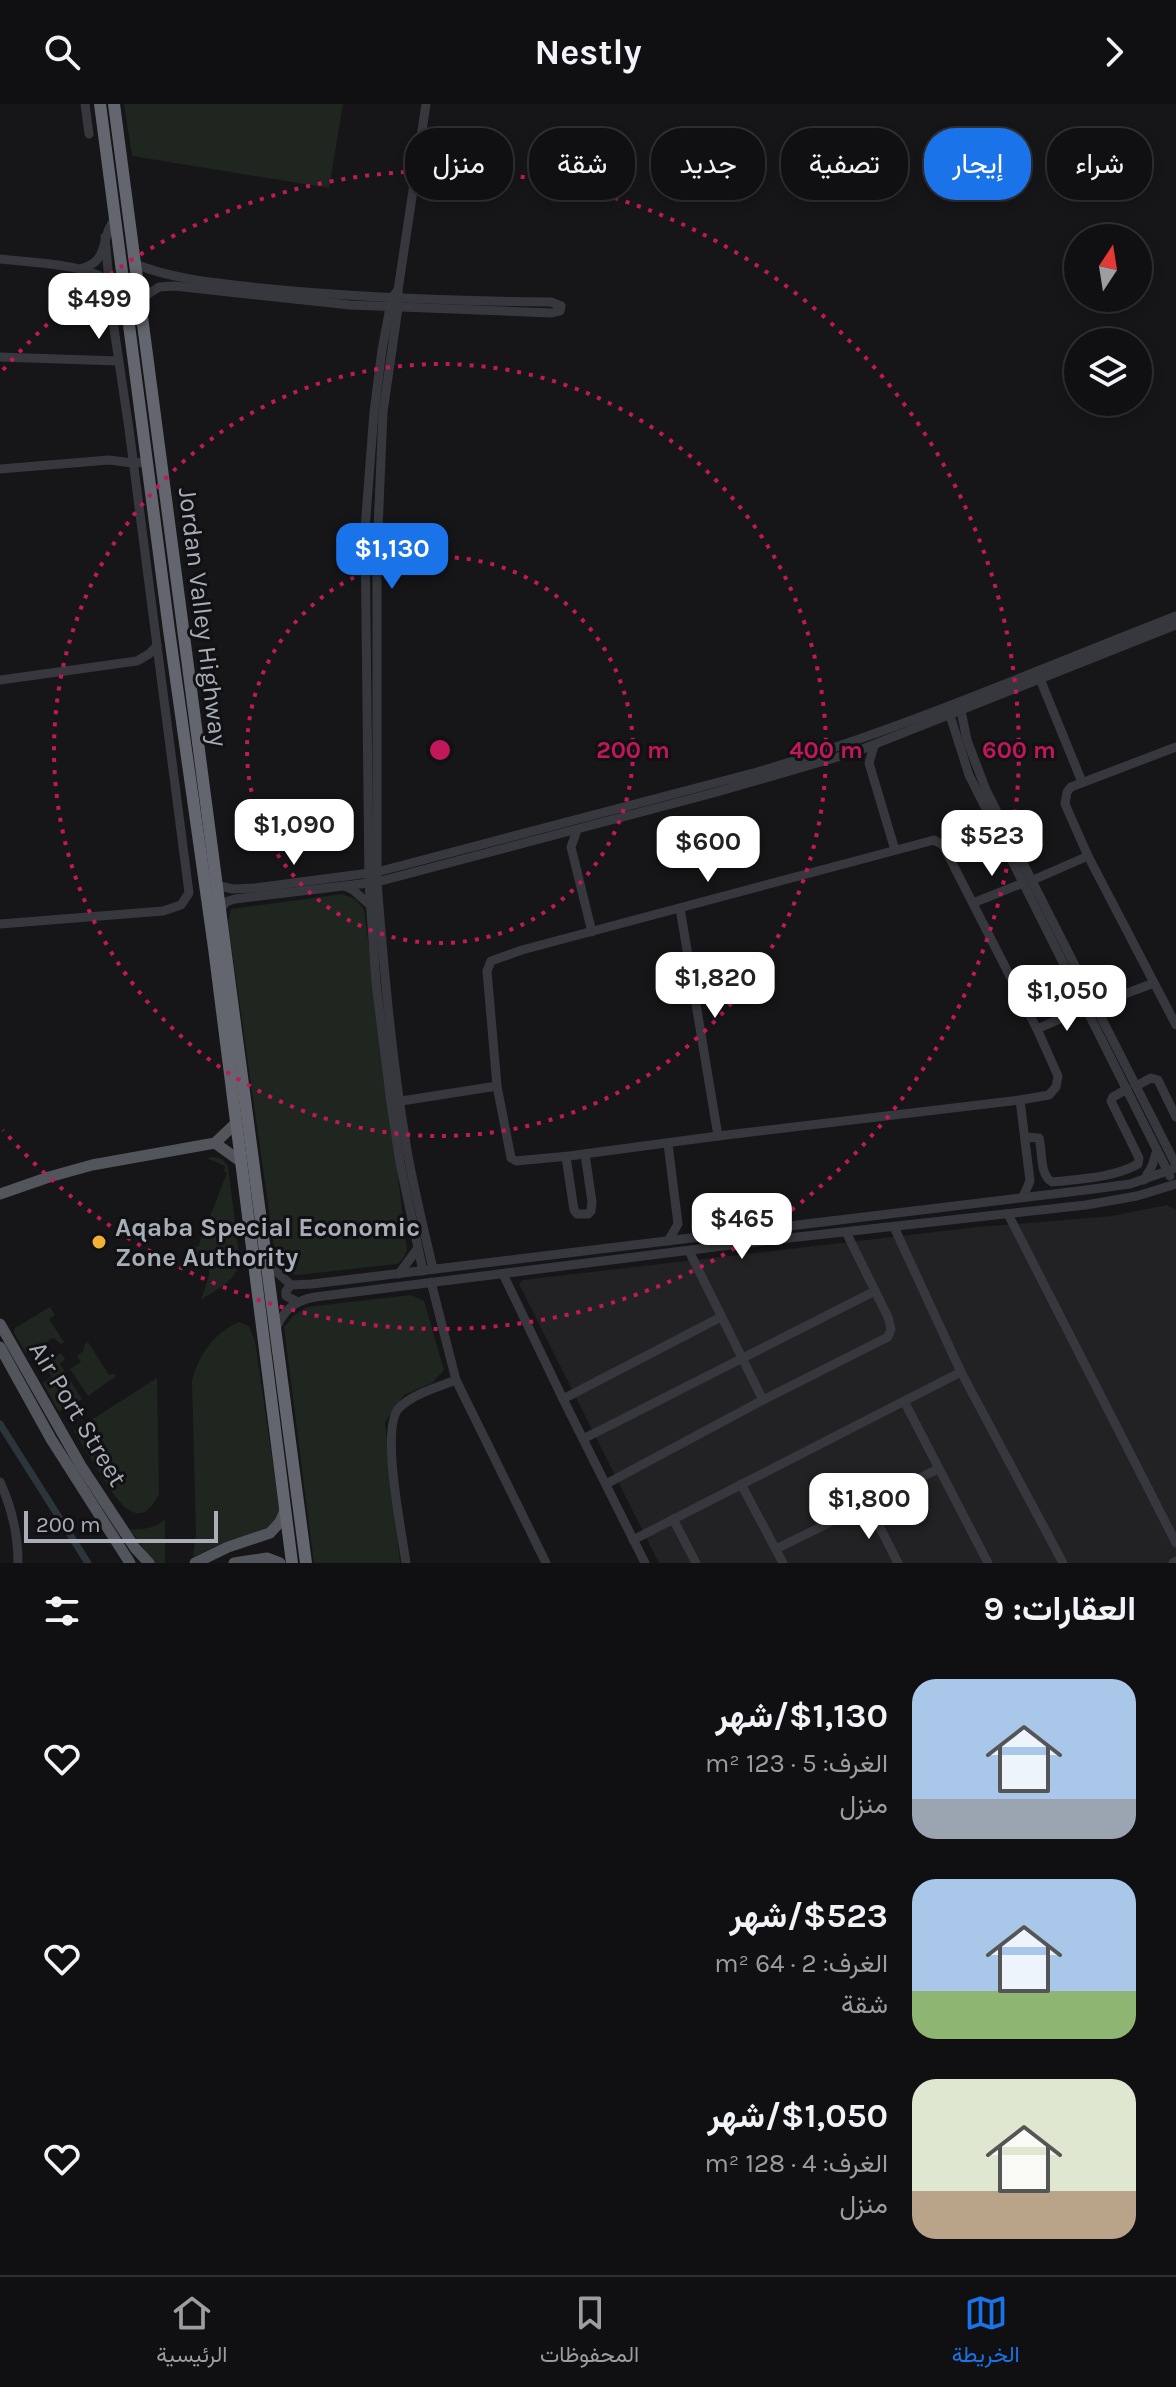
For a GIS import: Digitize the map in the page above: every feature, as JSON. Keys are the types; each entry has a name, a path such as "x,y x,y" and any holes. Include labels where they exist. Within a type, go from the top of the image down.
{"highway":[{"name":"Jordan Valley Highway","path":"100,104 121,217 135,264 188,658 220,910 219,948 240,1161 292,1563"},
{"name":"Jordan Valley Highway","path":"114,104 121,217 159,556 273,1298 306,1563"},
{"path":"259,1300 273,1298"}],"main road":[{"path":"0,1194 92,1165 215,1143 236,1123"},
{"path":"215,1143 240,1161"},
{"name":"Air Port Street","path":"0,1324 74,1454 135,1548 149,1563"},
{"name":"Air Port Street","path":"0,1347 58,1452 130,1563"},
{"path":"195,1563 228,1547 270,1533 285,1511"},
{"path":"234,1563 267,1558 280,1563"}],"street":[{"path":"85,104 89,134"},
{"path":"426,104 395,300 383,412 377,553 373,877 400,1163 418,1248 428,1270"},
{"path":"79,269 97,262 103,252 108,227 121,217"},
{"path":"0,924 163,911 181,905 189,893 118,361 105,237"},
{"path":"0,259 79,269 98,274 108,282"},
{"path":"135,264 160,273 217,282 395,300 552,313 560,311 561,306 551,302 395,300 313,302 174,286 159,287 139,300"},
{"path":"0,357 118,361"},
{"path":"109,460 124,451 130,441"},
{"path":"0,469 109,460 147,462"},
{"path":"145,558 159,556"},
{"path":"216,885 227,889 255,888 373,877 393,878 577,830 874,746 960,706 1176,616"},
{"path":"960,706 975,704 1176,625"},
{"path":"0,680 137,661 157,646"},
{"path":"137,661 160,669"},
{"path":"1040,679 1082,782"},
{"path":"965,727 975,704"},
{"path":"960,706 967,740 986,790 1028,882 1132,1088 1173,1154 1175,1185 1110,1201 1008,1214 370,1289 296,1301 286,1296 291,1285 454,1268 1046,1195 1121,1185 1173,1168"},
{"path":"220,910 226,902 235,899 344,886 818,754 949,711"},
{"path":"949,711 969,775 1028,882"},
{"path":"926,724 955,734"},
{"path":"874,746 869,763 895,850"},
{"path":"1176,747 1071,787 1065,798 1088,856 1176,1025"},
{"path":"855,752 869,763"},
{"path":"577,830 571,847 592,932"},
{"path":"556,835 571,847"},
{"path":"931,840 943,845 973,903 1058,1076 1056,1087 1049,1095 566,1157 516,1161 511,1158 497,1086 487,971 491,961 931,840"},
{"path":"973,903 1088,856"},
{"path":"374,902 393,878"},
{"path":"344,886 374,902"},
{"path":"680,908 718,1136"},
{"path":"1037,1029 1154,983"},
{"path":"1025,1137 1039,1138 1045,1174 1052,1182 1101,1177 1131,1169 1138,1164 1139,1158 1111,1101 1113,1097 1151,1078 1158,1080 1176,1117"},
{"path":"396,1102 497,1086"},
{"path":"1132,1088 1157,1150 1173,1168"},
{"path":"1020,1100 1030,1181 1023,1197"},
{"path":"396,1102 430,1252 428,1270"},
{"path":"668,1144 678,1224 668,1241"},
{"path":"1144,1180 1157,1150"},
{"path":"566,1157 574,1210 577,1214 588,1214 592,1202 585,1154"},
{"path":"1030,1181 1046,1195"},
{"path":"1008,1214 1176,1543"},
{"path":"678,1224 695,1238"},
{"path":"894,1227 961,1372 1063,1563"},
{"path":"782,1228 787,1239"},
{"path":"606,1484 888,1337 891,1324 846,1232"},
{"path":"399,1274 418,1248"},
{"path":"689,1251 763,1400"},
{"path":"430,1252 454,1268"},
{"path":"267,1263 291,1285"},
{"path":"503,1274 645,1563"},
{"path":"431,1282 456,1380 546,1563"},
{"path":"583,1439 875,1291"},
{"path":"276,1328 296,1301"},
{"path":"563,1399 721,1317"},
{"path":"633,1540 961,1372"},
{"path":"406,1563 392,1454 392,1420 401,1406 456,1380"},
{"path":"904,1401 988,1563"},
{"path":"776,1549 938,1469"},
{"path":"0,1482 17,1536 18,1563 27,1563"},
{"path":"741,1484 783,1563"},
{"path":"868,1504 898,1563"},
{"path":"673,1519 696,1563"}],"shaded area":[{"path":"124,104 343,104 329,188 132,156"},
{"path":"342,894 355,899 364,909 407,1249 397,1264 297,1275 285,1272 276,1260 228,922 231,909"},
{"path":"207,1158 222,1159 228,1166 240,1262 230,1280 201,1300 209,1276 209,1262 198,1263 193,1245 198,1247 227,1173 225,1166"},
{"path":"1167,1205 1176,1210 1176,1563 659,1563 519,1284 523,1280 978,1227 1112,1216"},
{"path":"411,1295 424,1301 444,1370 432,1383 404,1395 385,1422 400,1563 314,1563 284,1327 307,1307"},
{"path":"50,1307 55,1315 49,1319 64,1342 61,1344 54,1338 50,1339 39,1353 34,1349 26,1353 14,1333 15,1328"},
{"path":"239,1322 249,1326 255,1341 280,1514 266,1529 227,1541 193,1557 196,1532 192,1381 208,1346 222,1332"},
{"path":"88,1342 109,1375 116,1376 88,1396 70,1369 81,1362 77,1356"},
{"path":"61,1353 65,1359 60,1364 82,1399 61,1411 43,1383 52,1377 44,1364"},
{"path":"157,1378 159,1494 151,1507 142,1513 134,1512 126,1508 110,1490 74,1431"},
{"path":"165,1520 165,1563 153,1563 130,1529 149,1528"}],"waterway":[{"path":"0,1424 88,1563"}],"place":[{"name":"Aqaba Special Economic Zone Authority","path":"99,1242"}]}
